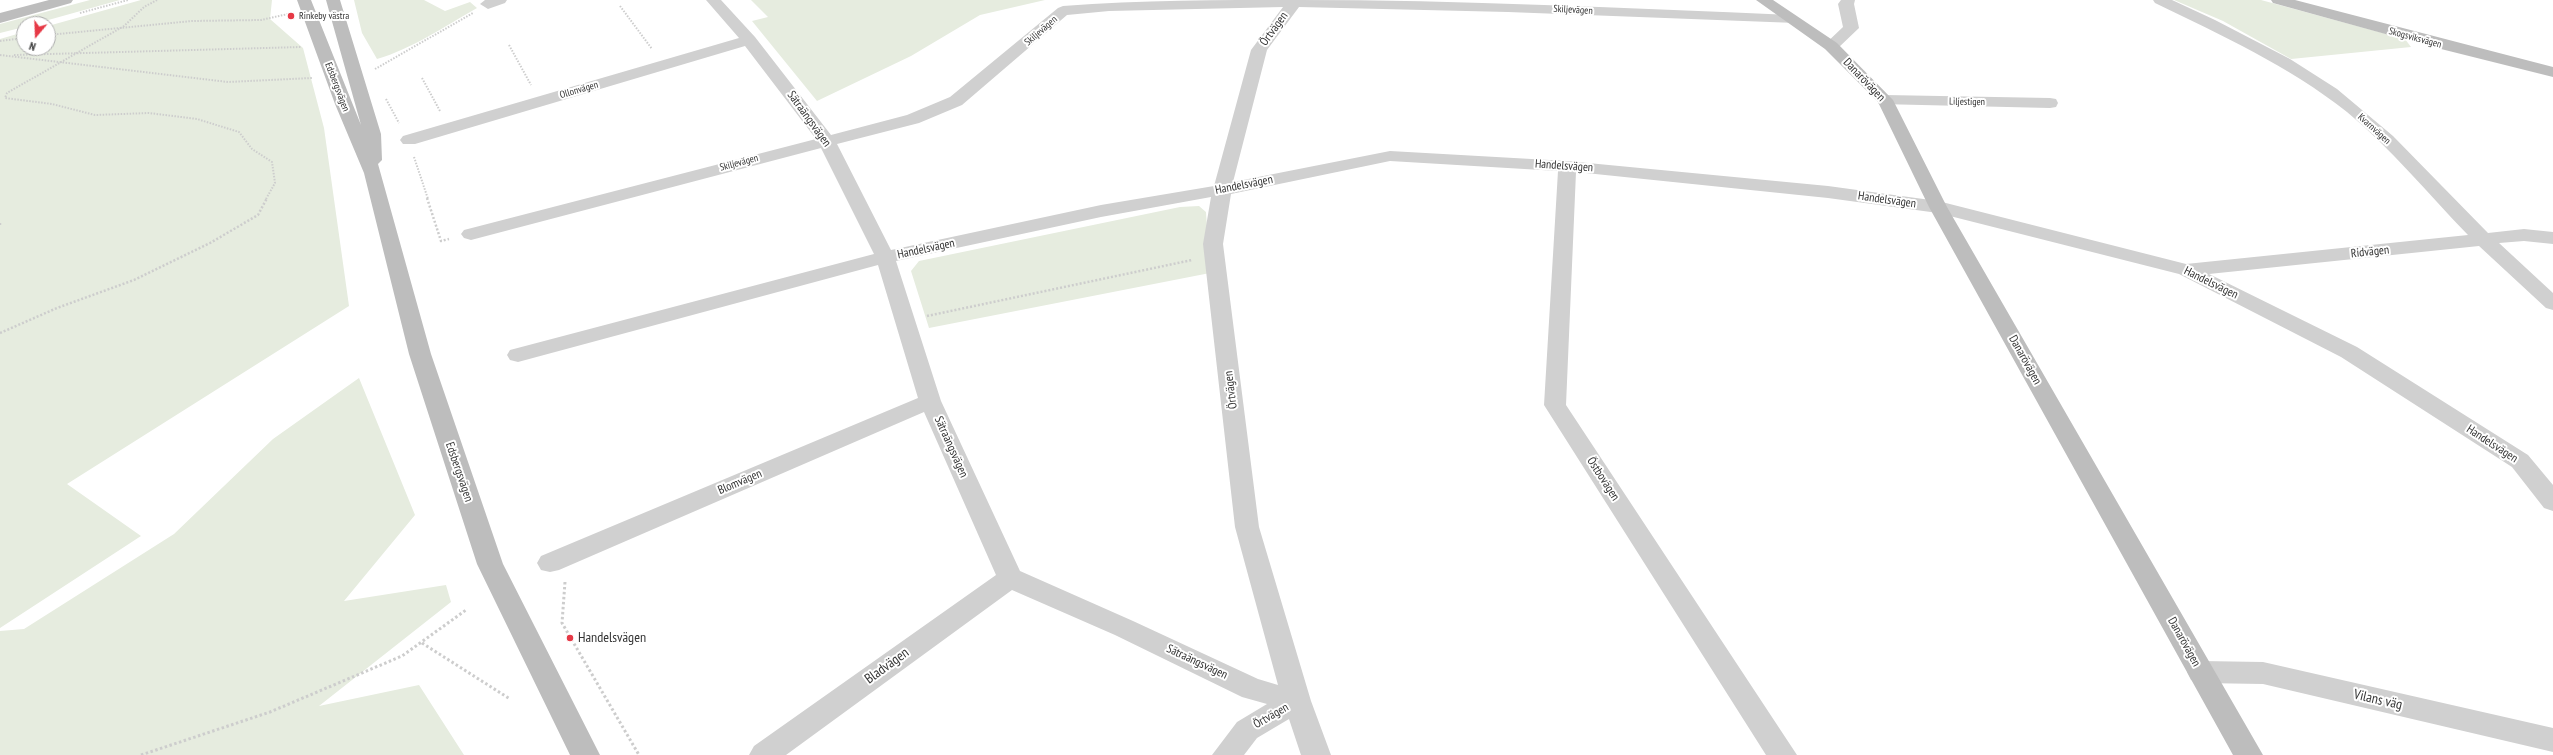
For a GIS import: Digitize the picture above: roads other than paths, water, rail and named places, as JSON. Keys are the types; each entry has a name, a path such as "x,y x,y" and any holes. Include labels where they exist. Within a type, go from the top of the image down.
{"main road":[{"path":"0,7 24,0"},
{"path":"0,18 64,0"},
{"name":"Edsbergsvägen","path":"304,0 321,47 373,174 420,354 490,564 570,729 585,755"},
{"name":"Edsbergsvägen","path":"333,0 372,134 373,174"},
{"name":"Danarövägen","path":"1762,0 1831,46 1885,100 1938,207 2248,755"},
{"name":"Skogsviksvägen","path":"2278,0 2435,43 2553,72"}],"street":[{"name":"Sätraängsvägen","path":"713,0 749,40 826,140 885,258 930,401 1010,578 1124,628 1252,689 1297,701"},
{"path":"1831,46 1851,28 1846,4 1848,0"},
{"name":"Kvarnvägen","path":"2160,0 2255,47 2299,72 2352,109 2393,146 2484,240 2553,304"},
{"name":"Skiljevägen","path":"471,234 913,118 956,101 1063,11 1109,6 1295,1 1508,7 1791,20"},
{"name":"Örtvägen","path":"1227,755 1247,730 1297,701 1247,528 1213,244 1222,190 1259,50 1295,1"},
{"name":"Ollonvägen","path":"408,140 749,40"},
{"name":"Liljestigen","path":"1885,100 2050,103"},
{"name":"Handelsvägen","path":"518,355 885,258 1101,211 1222,190 1390,156 1567,166 1828,192 1938,207 2186,270 2349,352 2520,461 2553,502"},
{"name":"Östbovägen","path":"1567,166 1555,405 1782,755"},
{"name":"Ridvägen","path":"2186,270 2524,235 2553,238"},
{"name":"Blomvägen","path":"559,560 930,401"},
{"name":"Bladvägen","path":"764,755 1010,578"},
{"name":"Vilans väg","path":"2201,672 2263,673 2553,740"},
{"path":"1297,701 1316,755"}],"place":[{"name":"Rinkeby västra","path":"291,16"},
{"name":"Handelsvägen","path":"570,638"}]}
